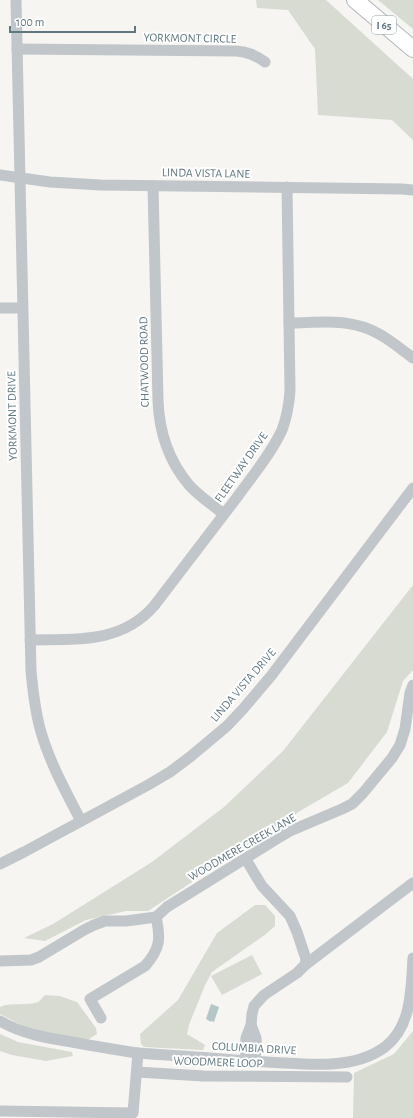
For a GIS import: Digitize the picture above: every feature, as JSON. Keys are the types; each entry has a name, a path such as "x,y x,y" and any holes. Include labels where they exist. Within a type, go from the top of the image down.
{"highway":[{"name":"I 65","path":"355,0 413,50"}],"street":[{"name":"YORKMONT DRIVE","path":"16,0 30,640 33,691 40,730 54,767 81,821"},
{"name":"YORKMONT CIRCLE","path":"17,49 236,51 247,52 257,56 265,62"},
{"name":"LINDA VISTA LANE","path":"0,175 50,182 153,186 413,190"},
{"name":"CHATWOOD ROAD","path":"153,186 158,400 160,425 167,449 181,474 189,485 224,514"},
{"name":"FLEETWAY DRIVE","path":"30,640 101,636 114,633 133,624 154,606 271,451 282,428 289,404 290,391 287,187"},
{"path":"0,308 22,308"},
{"path":"289,323 330,322 363,327 393,342 413,358"},
{"name":"LINDA VISTA DRIVE","path":"0,864 170,772 226,726 243,709 271,676 413,488"},
{"name":"WOODMERE CREEK LANE","path":"156,917 167,906 290,831 342,810 352,804 392,758 400,745 410,693 413,685"},
{"path":"245,858 262,886 290,916 294,923 306,959 304,965"},
{"path":"250,1062 257,1052 256,1038 251,1025 254,1006 258,1001 264,995 297,973 304,965 413,883"},
{"path":"0,961 31,960 39,957 94,925 105,922 138,920 156,917 160,936 156,951 152,958 145,966 90,999 101,1018"},
{"name":"COLUMBIA DRIVE","path":"0,1021 23,1032 96,1047 138,1053 250,1062 331,1064 350,1062 364,1058 385,1047 397,1034 404,1022 411,996 413,958"},
{"path":"0,1111 133,1113 138,1053"},
{"name":"WOODMERE LOOP","path":"137,1072 203,1076 346,1077"}],"shaded area":[{"path":"256,0 326,0 413,79 413,140 392,120 318,115 315,49 288,10 257,8"},
{"path":"378,0 413,0 413,29"},
{"path":"413,585 413,671 403,681 387,732 348,783 300,811 148,911 126,911 86,920 45,941 24,938 53,924 152,862 224,807 283,751"},
{"path":"255,905 265,905 275,916 275,926 212,972 205,985 189,1025 187,1034 205,1045 203,1050 144,1047 141,1044 140,1034 178,1000 217,933"},
{"path":"252,955 262,974 222,995 211,976"},
{"path":"45,995 60,996 77,1002 96,1028 97,1034 89,1039 73,1040 25,1027 0,1014 0,1007 34,1003 39,1001"},
{"path":"211,1004 219,1007 214,1022 206,1019"},
{"path":"413,1031 413,1118 353,1118 354,1073 394,1054"},
{"path":"0,1034 18,1042 72,1052 73,1056 46,1061 12,1055 0,1051"}]}
